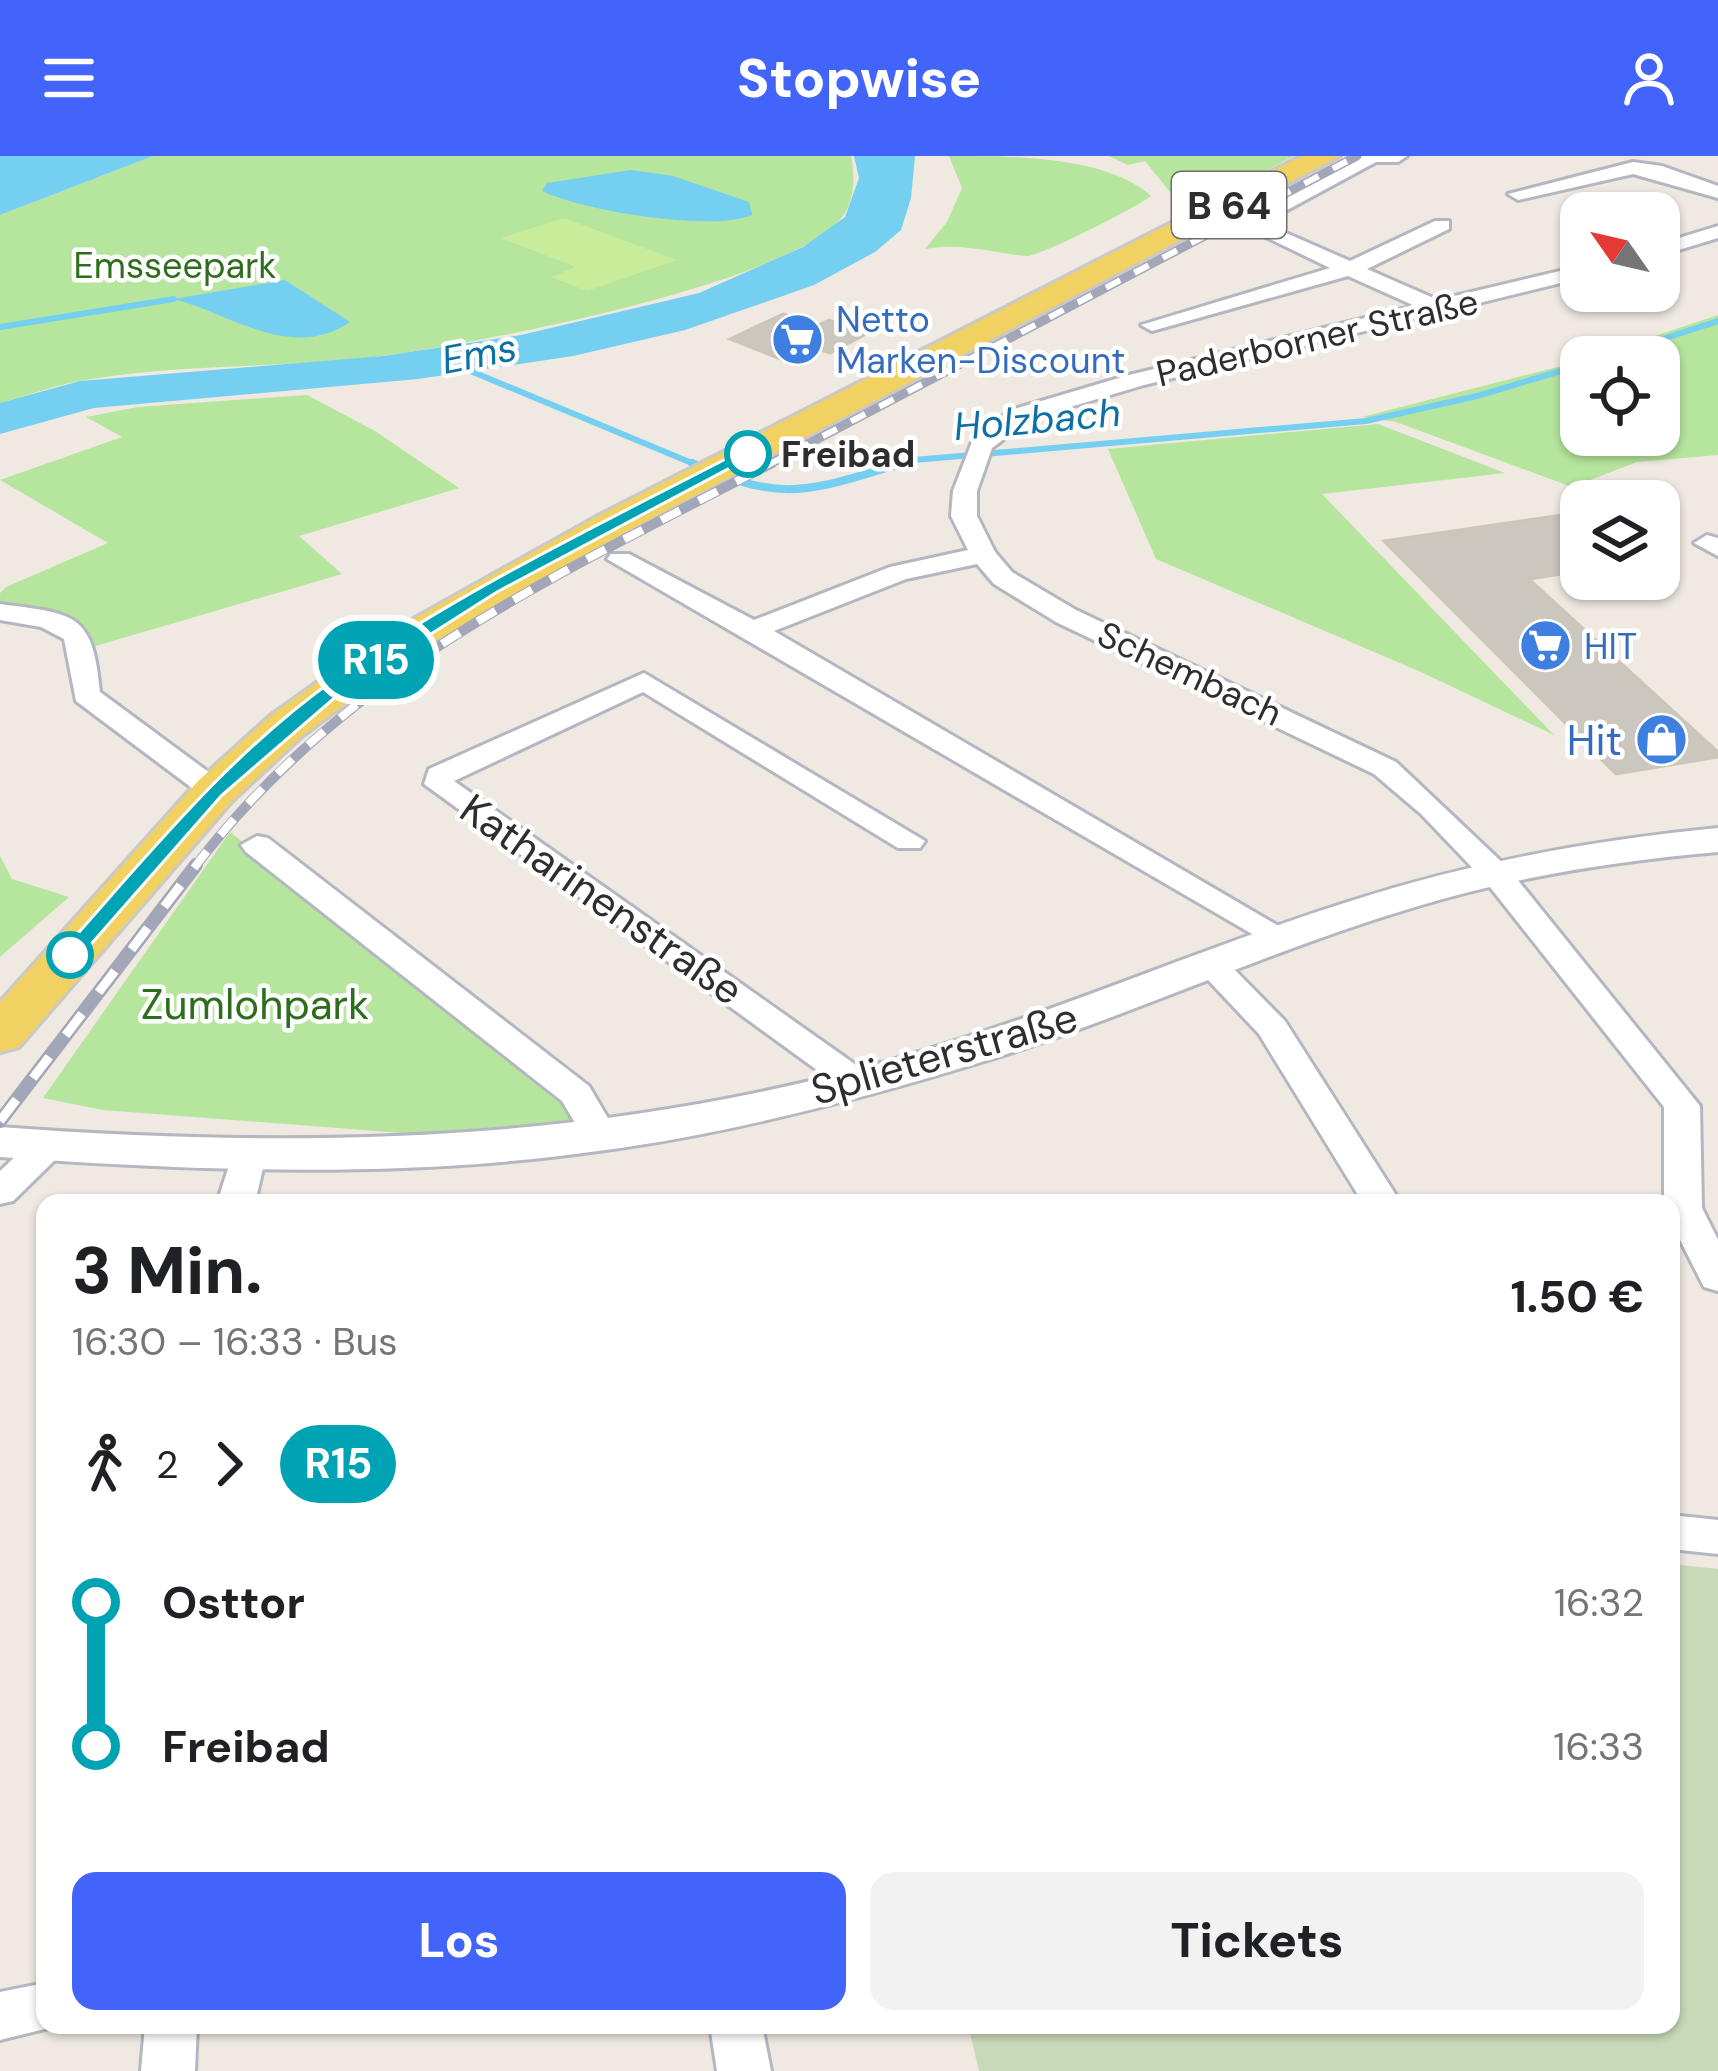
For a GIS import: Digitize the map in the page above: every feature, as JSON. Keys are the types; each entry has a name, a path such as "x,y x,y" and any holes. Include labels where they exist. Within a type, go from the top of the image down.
{"main road":[{"name":"B 64","path":"0,1035 34,1002 48,980 215,791 286,726 396,646 491,588 1325,156"},
{"name":"B 64","path":"0,1017 48,980"}],"street":[{"path":"1403,157 1372,158 1247,224 1438,310"},
{"path":"1518,194 1633,168 1655,170 1718,192"},
{"path":"1152,325 1352,268 1442,225"},
{"path":"1680,244 1718,232"},
{"name":"Paderborner Straße","path":"983,555 964,516 964,490 981,448 1055,401 1560,278"},
{"path":"752,630 899,573 983,555"},
{"name":"Schembach","path":"983,555 1004,578 1066,616 1315,731 1385,768 1432,808 1497,875 1682,1106 1683,1208 1718,1278"},
{"path":"620,559 752,630 1283,938"},
{"path":"0,612 58,624 72,632 84,651 86,695 215,791"},
{"name":"Katharinenstraße","path":"851,1083 844,1073 623,910 440,784 440,775 644,681 909,841"},
{"name":"Splieterstraße","path":"0,1142 248,1155 449,1153 601,1137 851,1083 1012,1038 1364,909 1497,875 1624,851 1718,841"},
{"path":"257,845 576,1094 601,1137"},
{"path":"1210,965 1274,1028 1376,1194"},
{"name":"Splieterstraße","path":"0,1132 149,1149"},
{"path":"0,1192 48,1145"},
{"path":"238,1194 248,1155"},
{"path":"1680,1533 1718,1537"},
{"path":"0,2016 36,2009"},
{"path":"168,2071 170,2034"},
{"path":"738,2034 744,2071"}],"green space":[{"name":"Emsseepark","path":"153,156 851,156 853,179 842,217 811,242 697,288 626,308 424,350 117,375 0,403 0,215"},
{"path":"949,156 1029,158 1085,166 1132,183 1151,196 1089,230 1027,256 952,247 925,249 947,222 962,188"},
{"path":"1109,156 1294,156 1197,207 1178,202 1145,161 1128,165"},
{"path":"564,218 677,260 587,291 551,277 576,267 501,238"},
{"path":"1718,315 1718,455 1637,462 1590,480 1560,483 1396,422 1362,417 1560,366 1560,456 1680,456 1680,336 1655,336"},
{"path":"307,395 375,431 459,488 299,536 342,574 92,647 0,608 0,593 6,587 108,543 0,480 122,437 86,417 138,407"},
{"path":"1378,424 1505,473 1322,494 1554,735 1421,672 1156,559 1108,449"},
{"name":"Zumlohpark","path":"230,832 569,1097 576,1123 415,1134 103,1110 43,1098"},
{"path":"0,856 12,879 69,897 0,957"},
{"path":"1680,1565 1718,1569 1718,2071 979,2071 970,2034 1680,2034"}],"water":[{"path":"0,156 153,156 0,215"},
{"name":"Ems","path":"854,156 915,156 911,198 901,230 875,252 814,285 685,330 573,356 418,379 94,408 0,434 0,403 80,381 383,356 521,335 699,293 803,247 845,217 859,178"},
{"path":"631,170 673,176 749,202 752,215 708,221 647,217 586,206 542,191 547,183"},
{"path":"285,280 350,322 328,333 283,336 174,299"}],"building":[{"name":"Netto Marken-Discount","path":"783,314 818,325 829,320 868,333 830,353 813,348 786,361 730,339"},
{"name":"HIT","path":"1560,515 1560,574 1529,579 1718,752 1718,757 1616,774 1384,541"}],"waterway":[{"path":"0,327 174,299"},
{"name":"Holzbach","path":"1672,336 1718,321"},
{"name":"Holzbach","path":"461,367 699,466"},
{"name":"Holzbach","path":"904,463 1366,421 1560,371"},
{"name":"Holzbach","path":"692,463 776,489 820,486 904,463"},
{"name":"Holzbach","path":"894,466 904,463"}],"railway":[{"path":"766,466 1357,156"},
{"path":"194,868 253,798 317,737 386,682 534,588 772,463"},
{"path":"0,1121 196,865"}],"bus line":[{"name":"R15","path":"70,955 215,791 340,684 491,588 748,454"}],"place":[{"name":"Netto Marken-Discount","path":"797,340"},
{"name":"Freibad","path":"748,454"},
{"name":"HIT","path":"1545,646"},
{"name":"Hit","path":"1661,740"}]}
